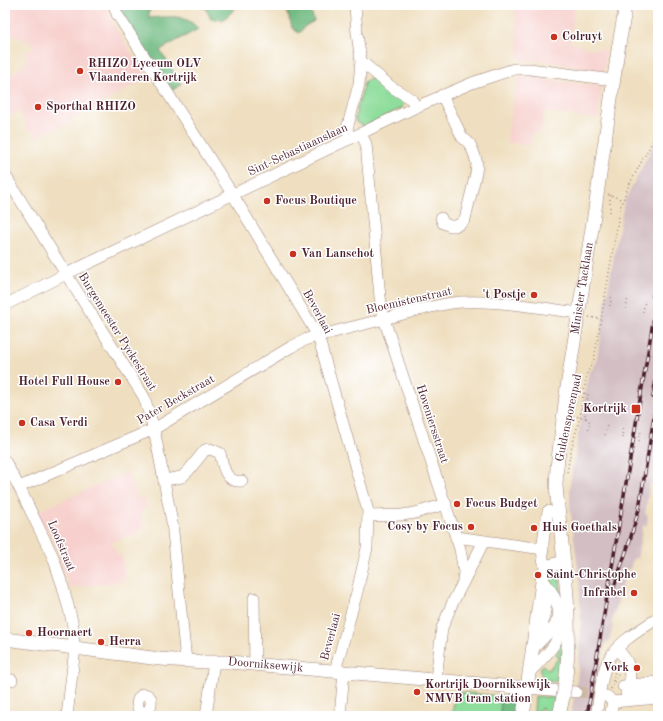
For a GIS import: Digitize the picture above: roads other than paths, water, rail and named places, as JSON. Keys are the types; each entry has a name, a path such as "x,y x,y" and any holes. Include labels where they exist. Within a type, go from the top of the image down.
{"main road":[{"name":"Minister Tacklaan","path":"560,716 568,661 569,623 556,486 557,467 567,387 583,315 614,80 627,8"},
{"path":"523,716 544,573 551,565 564,563"},
{"name":"Doorniksewijk","path":"5,639 186,661 255,664 526,688"}],"street":[{"name":"Beverlaai","path":"114,5 117,14 233,195 318,336 366,504 368,516 367,548 339,672 340,716"},
{"path":"350,139 347,133 348,125 359,84 362,61 357,34 355,5"},
{"path":"362,61 390,86 411,99 416,107"},
{"name":"Sint-Sebastiaanslaan","path":"5,305 66,274 416,107 472,83 514,69 530,69 614,80"},
{"path":"441,218 443,222 450,226 455,226 462,222 468,208 477,164 470,144 462,137 442,95"},
{"name":"Hoveniersstraat","path":"361,134 366,144 379,283 384,319 456,537 464,572 463,582"},
{"name":"Burgemeester Pyckestraat","path":"5,175 144,397 154,429 172,522 186,661"},
{"name":"Bloemistenstraat","path":"318,336 438,306 461,302 520,304 583,315"},
{"name":"Pater Beckstraat","path":"20,487 154,429 291,346 318,336"},
{"path":"164,480 182,477 205,450 210,449 220,453 225,471 232,480 242,480"},
{"name":"Loofstraat","path":"5,461 20,487 53,557 72,622 75,648 67,716"},
{"path":"368,516 415,513 446,504"},
{"path":"531,656 553,646 557,638 559,621 554,596 544,573 542,560 548,511"},
{"path":"456,537 543,549"},
{"name":"Hoveniersstraat","path":"436,680 442,628 484,541"},
{"path":"254,598 255,664"},
{"path":"596,716 605,669 609,659 617,649 640,630 658,618"},
{"path":"531,656 559,621"},
{"path":"610,716 629,663 617,649"},
{"path":"206,716 214,662"},
{"path":"618,692 658,682"},
{"path":"526,688 576,692"},
{"path":"618,692 658,690"},
{"path":"618,692 658,698"}],"tunnel":[{"path":"576,692 609,694"}],"railway":[{"path":"653,297 658,265"},
{"path":"587,716 658,292"},
{"path":"653,397 658,366"},
{"path":"613,590 639,509 658,392"}],"place":[{"name":"Colruyt","path":"554,37"},
{"name":"RHIZO Lyceum OLV Vlaanderen Kortrijk","path":"80,71"},
{"name":"Sporthal RHIZO","path":"38,107"},
{"name":"Focus Boutique","path":"267,201"},
{"name":"Van Lanschot","path":"293,254"},
{"name":"'t Postje","path":"534,295"},
{"name":"Hotel Full House","path":"118,382"},
{"name":"Kortrijk","path":"636,409"},
{"name":"Casa Verdi","path":"22,423"},
{"name":"Focus Budget","path":"457,504"},
{"name":"Cosy by Focus","path":"471,527"},
{"name":"Huis Goethals","path":"534,528"},
{"name":"Saint-Christophe","path":"538,575"},
{"name":"Infrabel","path":"634,593"},
{"name":"Hoornaert","path":"29,633"},
{"name":"Herra","path":"101,642"},
{"name":"Vork","path":"637,668"},
{"name":"Kortrijk Doorniksewijk NMVB tram station","path":"417,692"}]}
